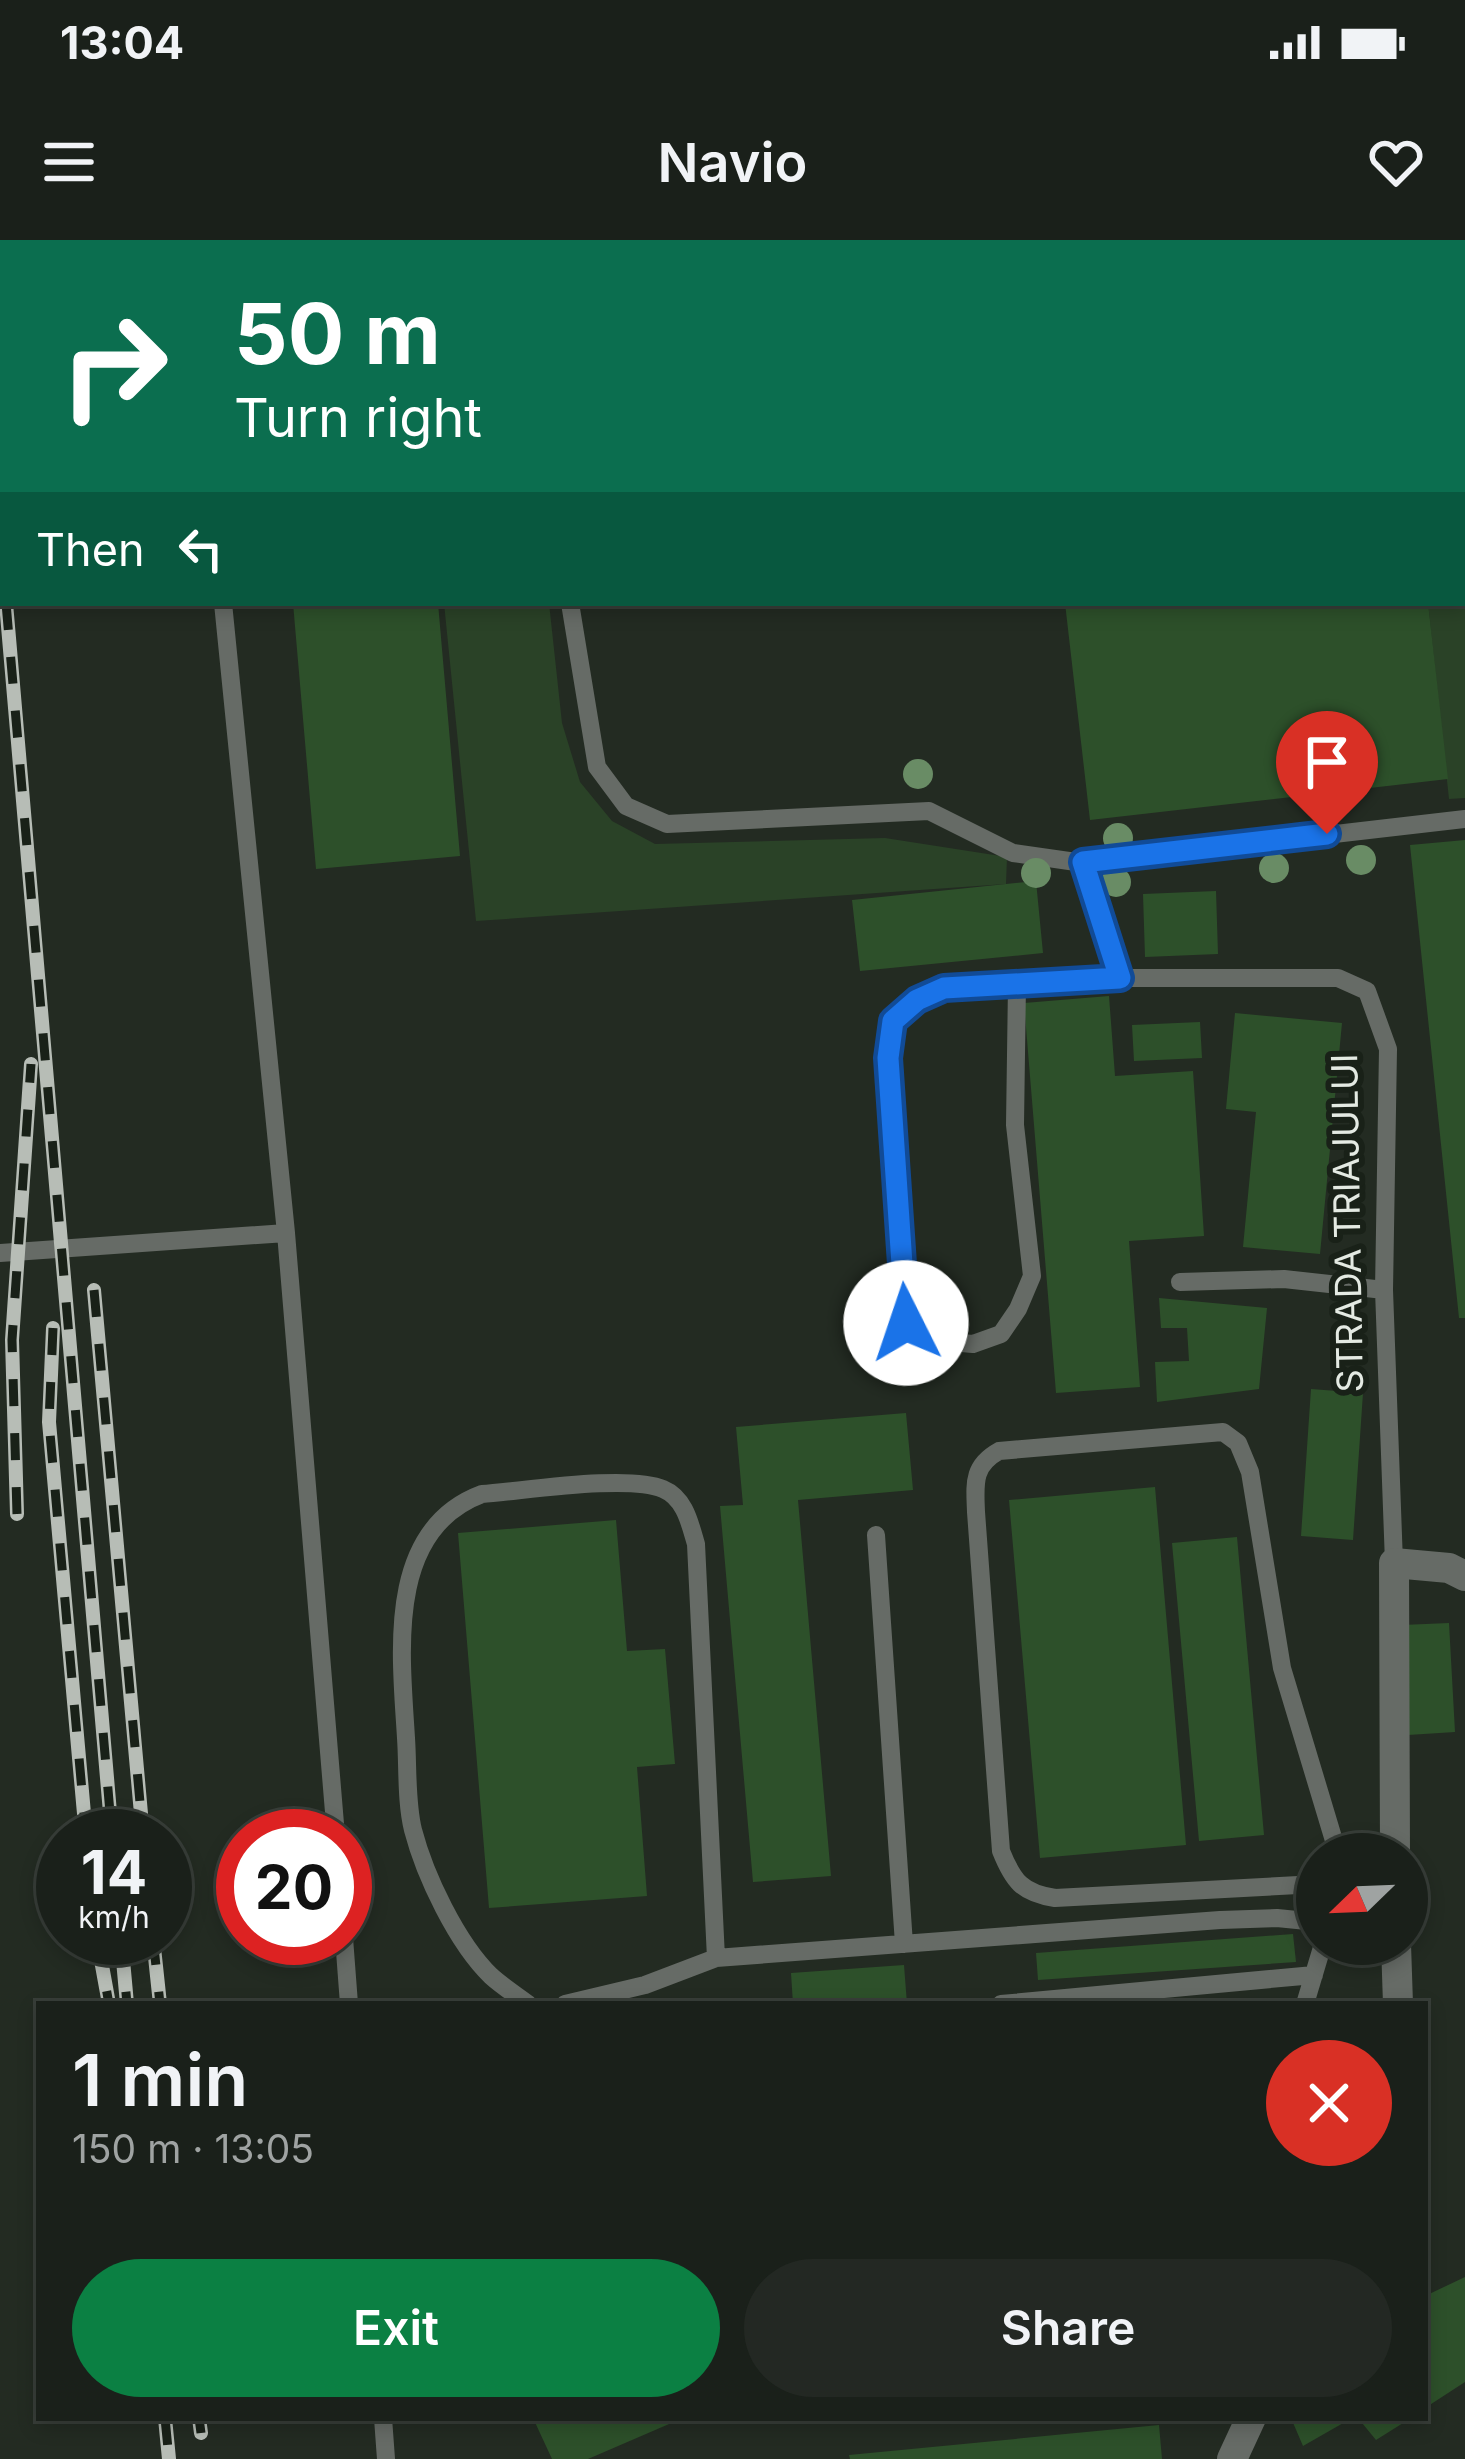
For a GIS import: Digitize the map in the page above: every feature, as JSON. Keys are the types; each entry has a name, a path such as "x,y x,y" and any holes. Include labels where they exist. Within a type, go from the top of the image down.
{"street":[{"path":"1395,1833 1394,1563 1449,1568 1465,1576"},
{"path":"1397,1965 1398,2001"},
{"path":"1232,2459 1250,2421"}],"lane":[{"path":"223,606 286,1233 333,1809"},
{"path":"570,606 597,767 626,806 667,824 929,811 1013,853 1083,862 1465,820"},
{"path":"1083,862 1120,978"},
{"name":"STRADA TRIAJULUI","path":"1017,984 1016,1125 1032,1276 1018,1309 1000,1334 973,1344 926,1340 906,1323 888,1058 893,1021 917,1000 944,988 1120,978 1338,978 1367,991 1388,1049 1384,1290 1394,1563"},
{"path":"0,1253 286,1233"},
{"path":"1180,1282 1284,1279 1384,1290"},
{"path":"1296,1885 1055,1898 1030,1894 1011,1876 1001,1851 975,1494 974,1476 983,1460 999,1451 1223,1432 1238,1442 1250,1472 1282,1668 1332,1833"},
{"path":"524,2001 492,1977 463,1942 412,1829 400,1635 406,1596 434,1524 461,1502 482,1494 632,1483 663,1489 686,1511 696,1544 716,1958"},
{"path":"876,1535 904,1944"},
{"path":"615,1998 716,1958 1220,1920 1296,1920"},
{"path":"346,1965 349,2001"},
{"path":"1306,2001 1317,1965"},
{"path":"1072,2001 1190,1996 1314,1975"},
{"path":"383,2421 386,2459"}],"green space":[{"path":"444,606 549,606 562,723 580,782 612,821 655,844 885,838 1007,857 1006,884 476,921"},
{"path":"1428,606 1465,606 1465,798 1449,799"}],"building":[{"path":"293,606 438,606 460,856 316,869"},
{"path":"1065,606 1428,606 1448,779 1090,820"},
{"path":"1465,840 1465,1318 1459,1318 1410,845"},
{"path":"1036,881 1043,953 860,971 852,900"},
{"path":"1216,891 1218,954 1145,957 1143,894"},
{"path":"1109,996 1115,1076 1193,1071 1204,1236 1129,1241 1140,1387 1056,1393 1024,1003"},
{"path":"1235,1013 1342,1023 1320,1254 1243,1247 1256,1112 1226,1109"},
{"path":"1200,1022 1202,1058 1134,1061 1132,1025"},
{"path":"1159,1298 1267,1308 1259,1389 1157,1402 1155,1362 1189,1361 1187,1328 1161,1328"},
{"path":"1311,1389 1363,1393 1353,1540 1301,1536"},
{"path":"906,1413 913,1490 798,1500 831,1876 753,1882 720,1506 743,1505 736,1427"},
{"path":"1155,1487 1186,1845 1040,1858 1009,1500"},
{"path":"616,1520 627,1651 665,1649 675,1764 637,1767 647,1896 489,1908 458,1533"},
{"path":"1237,1537 1264,1835 1199,1841 1172,1543"},
{"path":"1449,1623 1455,1732 1408,1735 1402,1625"},
{"path":"1293,1934 1296,1962 1038,1980 1036,1953"},
{"path":"904,1965 907,2001 793,2001 791,1973"},
{"path":"1465,2277 1465,2382 1428,2406 1428,2295"},
{"path":"534,2421 676,2421 588,2459 552,2459"},
{"path":"1292,2421 1347,2421 1303,2446"},
{"path":"1360,2421 1406,2421 1376,2440"},
{"path":"1159,2425 1162,2459 850,2459 849,2455"}],"railway":[{"path":"6,606 110,1809"},
{"path":"17,1514 12,1340 31,1064"},
{"path":"94,1290 141,1809"},
{"path":"53,1328 49,1422 84,1809"},
{"path":"102,1965 108,2001"},
{"path":"123,1965 127,2001"},
{"path":"156,1965 160,2001"},
{"path":"165,2421 169,2459"},
{"path":"199,2421 201,2433"}],"route":[{"path":"906,1323 888,1058 893,1021 917,1000 944,988 1120,978 1083,862 1327,834"}]}
